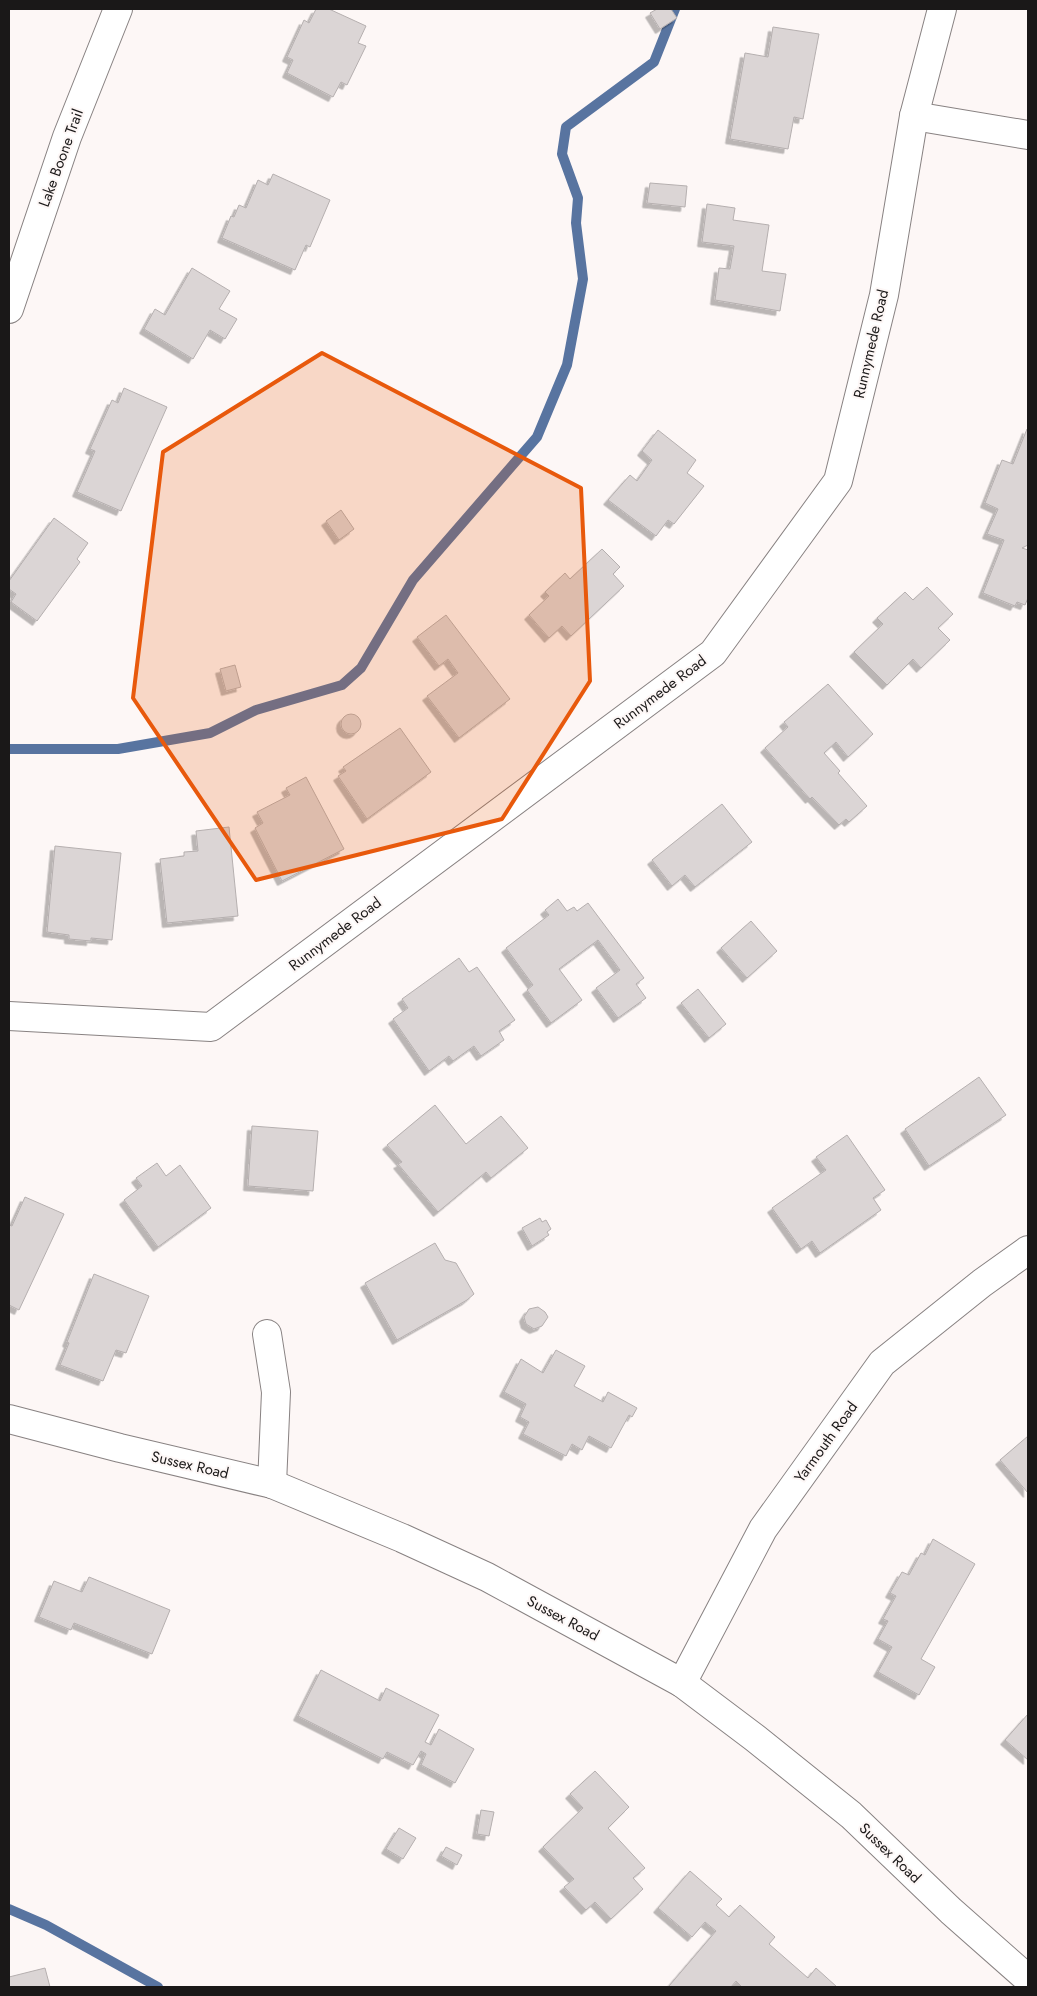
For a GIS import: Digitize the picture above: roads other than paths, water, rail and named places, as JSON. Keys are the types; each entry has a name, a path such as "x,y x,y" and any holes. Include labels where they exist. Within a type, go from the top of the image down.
{"street":[{"name":"Lake Boone Trail","path":"9,309 67,137 118,9"},
{"name":"Runnymede Road","path":"9,1016 211,1026 713,653 838,481 884,296 914,116 942,9"},
{"path":"914,116 1028,135"},
{"name":"Yarmouth Road","path":"682,1683 763,1529 882,1363 982,1283 1028,1250"},
{"path":"267,1334 276,1392 272,1484"},
{"name":"Sussex Road","path":"9,1419 120,1448 272,1484 393,1534 486,1577 682,1683 755,1738 850,1815 951,1911 1028,1979"}],"waterway":[{"path":"9,749 118,749 210,733 256,710 342,685 361,668 413,580 537,437 567,365 583,279 576,223 578,198 562,154 566,127 654,62 675,9"},
{"path":"9,1909 46,1925 158,1987"}]}
